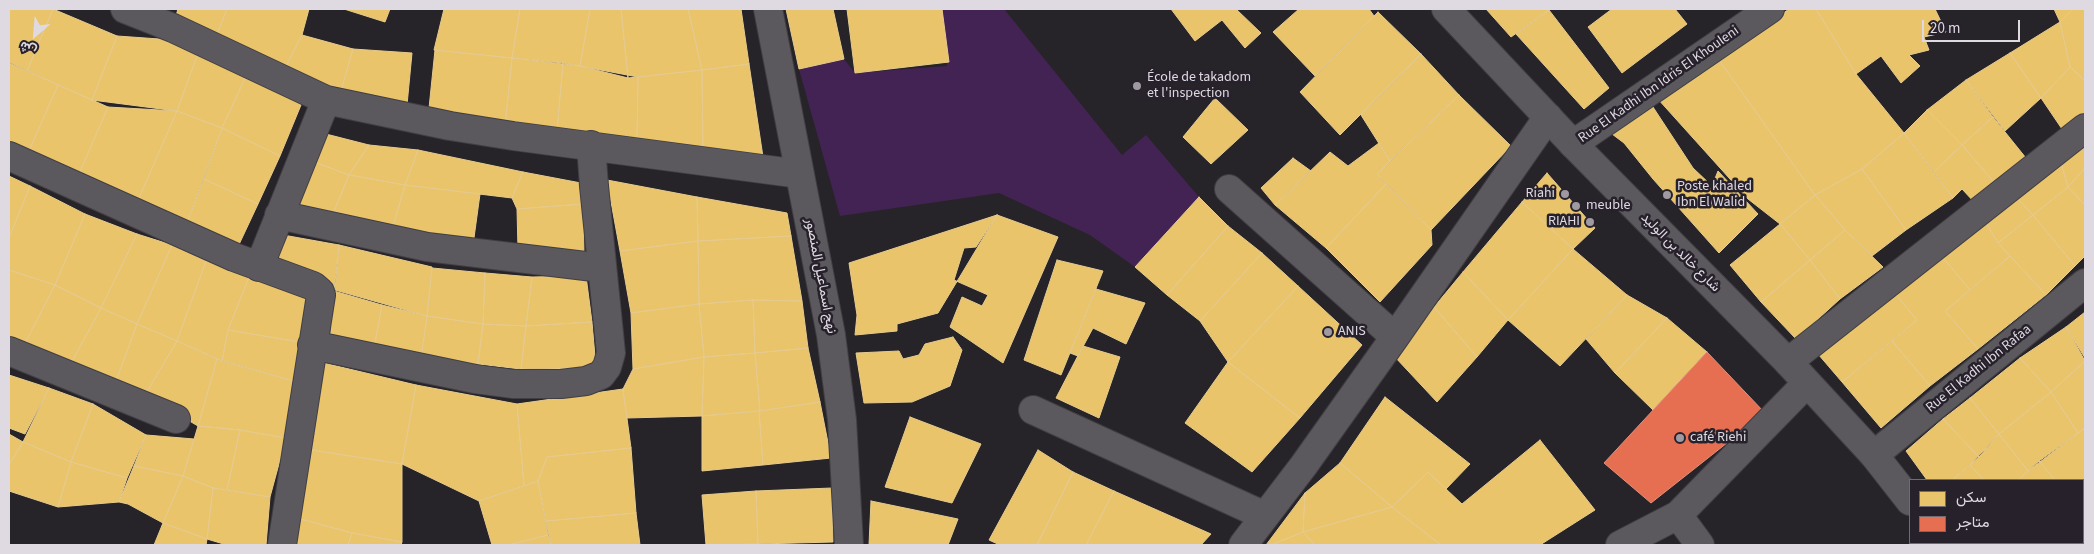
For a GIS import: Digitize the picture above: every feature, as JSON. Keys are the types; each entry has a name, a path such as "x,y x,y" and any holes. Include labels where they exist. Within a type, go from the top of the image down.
{"street":[{"path":"125,9 173,28 326,100 450,126 513,136 800,174"},
{"name":"نهج اسماعيل المنصور","path":"768,9 831,335 846,460 849,545"},
{"name":"شارع خالد بن الوليد","path":"1446,9 1573,144 1788,362 1874,455 1909,499"},
{"name":"Rue El Kadhi Ibn Idris El Khouleni","path":"1573,144 1770,9"},
{"path":"258,267 326,100"},
{"path":"1243,545 1395,337 1548,117"},
{"path":"1788,362 2085,128"},
{"path":"312,345 494,381 561,384 593,379 601,375 608,367 611,353 591,145"},
{"path":"9,156 258,267 313,286 320,292 322,295 312,345 282,545"},
{"path":"1229,189 1395,337"},
{"path":"279,214 427,247 602,268"},
{"name":"Rue El Kadhi Ibn Rafaa","path":"1874,455 2085,283"},
{"path":"9,351 176,420"},
{"path":"1620,545 1678,515 1807,383"},
{"path":"1033,410 1266,516"},
{"path":"1678,515 1700,545"}],"shaded area":[{"path":"941,9 1004,9 1122,155 1146,135 1199,197 1135,267 1090,235 999,193 840,216 799,69 844,59 855,73 947,66"}],"building: سكن":[{"path":"9,9 53,9 27,71 9,63"},
{"path":"53,9 117,36 92,100 27,71"},
{"path":"178,9 227,9 215,39 175,19"},
{"path":"227,9 309,9 302,35 284,70 215,39"},
{"path":"344,9 390,9 385,22"},
{"path":"444,9 520,9 512,58 434,50"},
{"path":"520,9 590,9 580,66 512,58"},
{"path":"590,9 621,9 628,78 580,66"},
{"path":"621,9 688,9 702,70 628,78"},
{"path":"688,9 741,9 749,64 702,70"},
{"path":"786,9 833,9 844,59 799,69"},
{"path":"847,9 942,9 949,62 855,73"},
{"path":"1171,9 1236,9 1261,33 1245,48 1222,20 1195,41"},
{"path":"1299,9 1369,9 1374,16 1315,76 1273,32"},
{"path":"1486,9 1548,9 1549,10 1511,37"},
{"path":"1612,9 1675,9 1687,24 1622,73 1588,27"},
{"path":"1789,9 1816,9 1856,74 1904,133 1862,169 1815,195 1719,60"},
{"path":"1816,9 1935,9 1946,32 1924,37 1929,50 1909,55 1920,66 1901,83 1881,56 1856,74"},
{"path":"2054,9 2073,9 2060,22"},
{"path":"2073,9 2085,9 2085,81 2070,67 2060,22"},
{"path":"1549,10 1609,88 1584,109 1516,34"},
{"path":"1378,12 1421,54 1340,135 1300,92"},
{"path":"2060,22 2070,67 2041,98 2010,53"},
{"path":"302,35 353,49 340,94 284,70"},
{"path":"117,36 202,42 177,111 92,100"},
{"path":"202,42 251,65 222,128 177,111"},
{"path":"353,49 412,53 407,105 340,94"},
{"path":"435,50 512,58 505,126 428,118"},
{"path":"2010,53 2041,98 2005,131 1966,80"},
{"path":"1421,54 1459,95 1390,161 1361,115"},
{"path":"512,58 563,63 557,131 505,126"},
{"path":"1719,60 1815,195 1780,224 1748,199 1657,98"},
{"path":"9,62 58,85 28,153 9,143"},
{"path":"563,63 638,77 637,139 557,131"},
{"path":"749,64 763,157 703,148 702,70"},
{"path":"251,65 301,105 280,156 222,128"},
{"path":"2070,67 2085,81 2085,114 2064,132 2041,98"},
{"path":"702,70 703,148 637,139 638,77"},
{"path":"1966,80 1993,117 1962,145 1927,110"},
{"path":"58,85 108,107 79,174 28,153"},
{"path":"1459,95 1511,146 1431,230 1377,174"},
{"path":"1215,98 1248,130 1211,164 1183,137"},
{"path":"1651,104 1693,168 1712,186 1718,171 1758,214 1719,253 1653,179 1624,143 1612,134"},
{"path":"108,107 177,111 136,205 79,174"},
{"path":"1927,110 1962,145 1934,172 1904,133"},
{"path":"177,111 222,128 186,226 136,205"},
{"path":"1993,117 2030,163 1998,187 1962,145"},
{"path":"222,128 280,156 258,204 204,179"},
{"path":"322,133 369,145 349,175 312,161"},
{"path":"1904,133 1953,198 1906,230 1862,169"},
{"path":"2085,142 2085,168 2068,187 2061,163"},
{"path":"1379,143 1390,161 1377,174 1386,184 1326,248 1275,205 1330,152 1348,166"},
{"path":"369,145 418,150 405,185 349,175"},
{"path":"1962,145 1998,187 1975,203 1962,189 1953,198 1934,172"},
{"path":"418,150 523,172 512,198 405,185"},
{"path":"1293,158 1311,171 1275,205 1261,188"},
{"path":"312,161 349,175 332,216 288,209"},
{"path":"2061,163 2068,187 2033,215 2017,198"},
{"path":"2085,168 2085,205 2068,187"},
{"path":"1862,169 1906,230 1872,256 1845,230 1815,195"},
{"path":"523,172 581,183 583,204 517,209 512,198"},
{"path":"1547,173 1595,228 1573,249 1522,202"},
{"path":"349,175 405,185 392,230 332,216"},
{"path":"9,176 30,186 9,238"},
{"path":"204,179 258,204 235,253 186,226"},
{"path":"607,180 697,197 698,241 620,251"},
{"path":"1386,184 1431,230 1432,245 1380,302 1326,248"},
{"path":"405,185 480,194 473,245 392,230"},
{"path":"30,186 85,214 55,285 9,270 9,238"},
{"path":"2068,187 2085,205 2085,256 2075,266 2033,215"},
{"path":"1815,195 1845,230 1810,260 1780,224"},
{"path":"697,197 787,213 791,236 698,241"},
{"path":"1199,197 1228,226 1167,295 1135,267"},
{"path":"2017,198 2033,215 1998,243 1985,221"},
{"path":"1522,202 1573,249 1508,320 1463,272"},
{"path":"583,204 584,256 518,249 517,209"},
{"path":"85,214 137,234 101,308 55,285"},
{"path":"997,215 938,313 897,324 897,331 855,335 857,315 849,263"},
{"path":"997,215 1058,237 1003,363 950,327 962,297 982,306 988,295 954,280 964,248 976,247"},
{"path":"2033,215 2075,266 2046,295 1998,243"},
{"path":"1985,221 1998,243 2010,256 1970,290 1940,254"},
{"path":"1780,224 1810,260 1761,302 1730,265"},
{"path":"1228,226 1262,253 1200,321 1167,295"},
{"path":"1845,230 1883,267 1840,299 1810,260"},
{"path":"137,234 172,245 137,324 101,308"},
{"path":"283,235 339,245 334,291 270,265"},
{"path":"791,236 802,301 753,300 699,304 698,241"},
{"path":"698,241 699,304 631,313 620,251"},
{"path":"172,245 206,261 177,341 137,324"},
{"path":"339,245 432,267 427,316 335,290"},
{"path":"1573,249 1627,295 1560,366 1508,320"},
{"path":"1262,253 1298,286 1228,362 1200,321"},
{"path":"1940,254 1970,290 1945,311 1978,349 1930,386 1892,341 1917,320 1893,291"},
{"path":"2010,256 2046,295 1978,349 1945,311"},
{"path":"1057,260 1103,271 1061,375 1024,360"},
{"path":"1810,260 1840,299 1796,339 1761,302"},
{"path":"206,261 249,277 228,330 222,361 177,341"},
{"path":"432,268 485,273 483,324 427,316"},
{"path":"9,270 55,285 22,349 9,344"},
{"path":"1463,272 1508,320 1477,357 1434,307"},
{"path":"485,273 532,277 526,326 483,324"},
{"path":"586,276 592,322 526,326 532,277"},
{"path":"249,277 313,298 305,343 228,330"},
{"path":"55,285 101,308 70,365 22,349"},
{"path":"1298,286 1362,345 1300,418 1228,362"},
{"path":"1096,289 1145,303 1126,344 1093,328 1078,356 1070,353"},
{"path":"334,291 382,305 374,348 330,342"},
{"path":"1893,291 1917,320 1842,382 1818,354"},
{"path":"1627,295 1667,318 1615,373 1586,339"},
{"path":"753,300 802,301 808,348 755,353"},
{"path":"753,300 755,353 704,357 699,304"},
{"path":"699,304 704,357 633,369 631,313"},
{"path":"382,305 427,316 421,358 374,348"},
{"path":"1434,307 1477,357 1437,402 1394,356"},
{"path":"101,308 137,324 116,381 70,365"},
{"path":"2085,312 2085,358 2066,327"},
{"path":"427,316 483,324 478,364 421,359"},
{"path":"1667,318 1707,352 1653,410 1615,373"},
{"path":"592,322 596,368 521,369 526,326"},
{"path":"137,324 177,341 145,395 116,381"},
{"path":"483,324 526,326 521,369 478,364"},
{"path":"2066,327 2085,361 2051,392 2020,358"},
{"path":"228,330 305,343 297,382 222,361"},
{"path":"953,337 962,350 950,386 912,402 864,403 856,353 899,351 903,359 919,355 925,344"},
{"path":"177,341 217,359 198,426 145,395"},
{"path":"1892,341 1930,386 1881,428 1842,382"},
{"path":"1083,346 1120,357 1099,418 1056,398"},
{"path":"808,348 820,402 760,411 755,353"},
{"path":"755,353 760,411 702,416 704,357"},
{"path":"704,357 702,416 627,418 623,389 633,369"},
{"path":"2020,358 2051,392 1999,434 1970,398"},
{"path":"217,359 297,382 286,438 240,430 198,426"},
{"path":"2085,361 2085,428 2078,433 2051,392"},
{"path":"1228,362 1300,418 1252,472 1185,423"},
{"path":"324,363 416,385 402,464 312,450"},
{"path":"9,375 49,388 25,434 9,428"},
{"path":"416,385 517,404 524,486 479,501 402,464"},
{"path":"49,388 93,404 71,462 23,442"},
{"path":"623,389 631,448 547,457 538,481 524,486 517,404"},
{"path":"2051,392 2078,433 2028,471 1999,434"},
{"path":"1385,397 1470,464 1446,489 1428,472 1392,507 1340,463"},
{"path":"1970,398 1999,434 1979,457 1943,419"},
{"path":"820,402 831,458 763,465 759,411"},
{"path":"93,404 146,435 127,478 71,462"},
{"path":"759,411 763,465 702,471 702,416"},
{"path":"910,417 981,444 952,503 885,487"},
{"path":"1943,419 1979,457 1953,479 1926,479 1906,451"},
{"path":"198,426 240,430 227,490 213,488 183,476"},
{"path":"2085,428 2084,481 2084,479 2054,479 2039,461"},
{"path":"240,430 286,438 270,497 227,490"},
{"path":"9,434 23,442 9,465"},
{"path":"1999,434 2028,471 2019,479 1983,479 1970,465"},
{"path":"146,435 194,439 183,476 134,466"},
{"path":"1540,440 1595,510 1540,545 1441,545 1392,507 1428,472 1462,504"},
{"path":"23,442 71,462 58,507 9,491 9,465"},
{"path":"631,448 636,513 546,521 538,481 547,457"},
{"path":"312,450 402,464 402,542 352,533 297,518"},
{"path":"1038,450 1073,472 1037,545 1000,545 989,540"},
{"path":"2039,461 2054,479 2019,479"},
{"path":"71,462 127,478 119,502 58,507"},
{"path":"1340,463 1392,507 1303,532 1305,493"},
{"path":"1970,465 1983,479 1953,479"},
{"path":"134,466 183,476 163,523 128,504 119,502"},
{"path":"1073,472 1114,491 1086,545 1037,545"},
{"path":"183,476 213,488 207,539 163,523"},
{"path":"538,481 548,535 508,545 492,545 479,501"},
{"path":"213,488 270,497 266,545 227,545 207,539"},
{"path":"832,488 833,542 758,544 756,491"},
{"path":"756,491 758,544 706,545 702,495"},
{"path":"1114,491 1211,534 1201,545 1086,545"},
{"path":"1305,493 1303,532 1271,545 1266,545"},
{"path":"871,501 958,519 948,545 869,545"},
{"path":"1392,507 1441,545 1315,545 1303,532"},
{"path":"2084,507 2085,545 2045,544 2084,544"},
{"path":"636,513 640,545 551,545 546,521"},
{"path":"297,518 352,533 348,545 292,545"},
{"path":"163,523 207,539 206,545 154,545"},
{"path":"1303,532 1315,545 1271,545"},
{"path":"352,533 402,542 401,545 348,545"},
{"path":"548,535 551,545 508,545"},
{"path":"1980,544 2010,544 2008,545"}],"building: متاجر":[{"name":"café Riehi","path":"1707,352 1765,413 1651,503 1604,463"}],"place":[{"name":"École de takadom et l'inspection","path":"1137,86"},
{"name":"Riahi","path":"1565,194"},
{"name":"Poste khaled Ibn El Walid","path":"1667,195"},
{"name":"meuble","path":"1576,206"},
{"name":"RIAHI","path":"1590,222"},
{"name":"ANIS","path":"1328,332"},
{"name":"café Riehi","path":"1680,438"}]}
